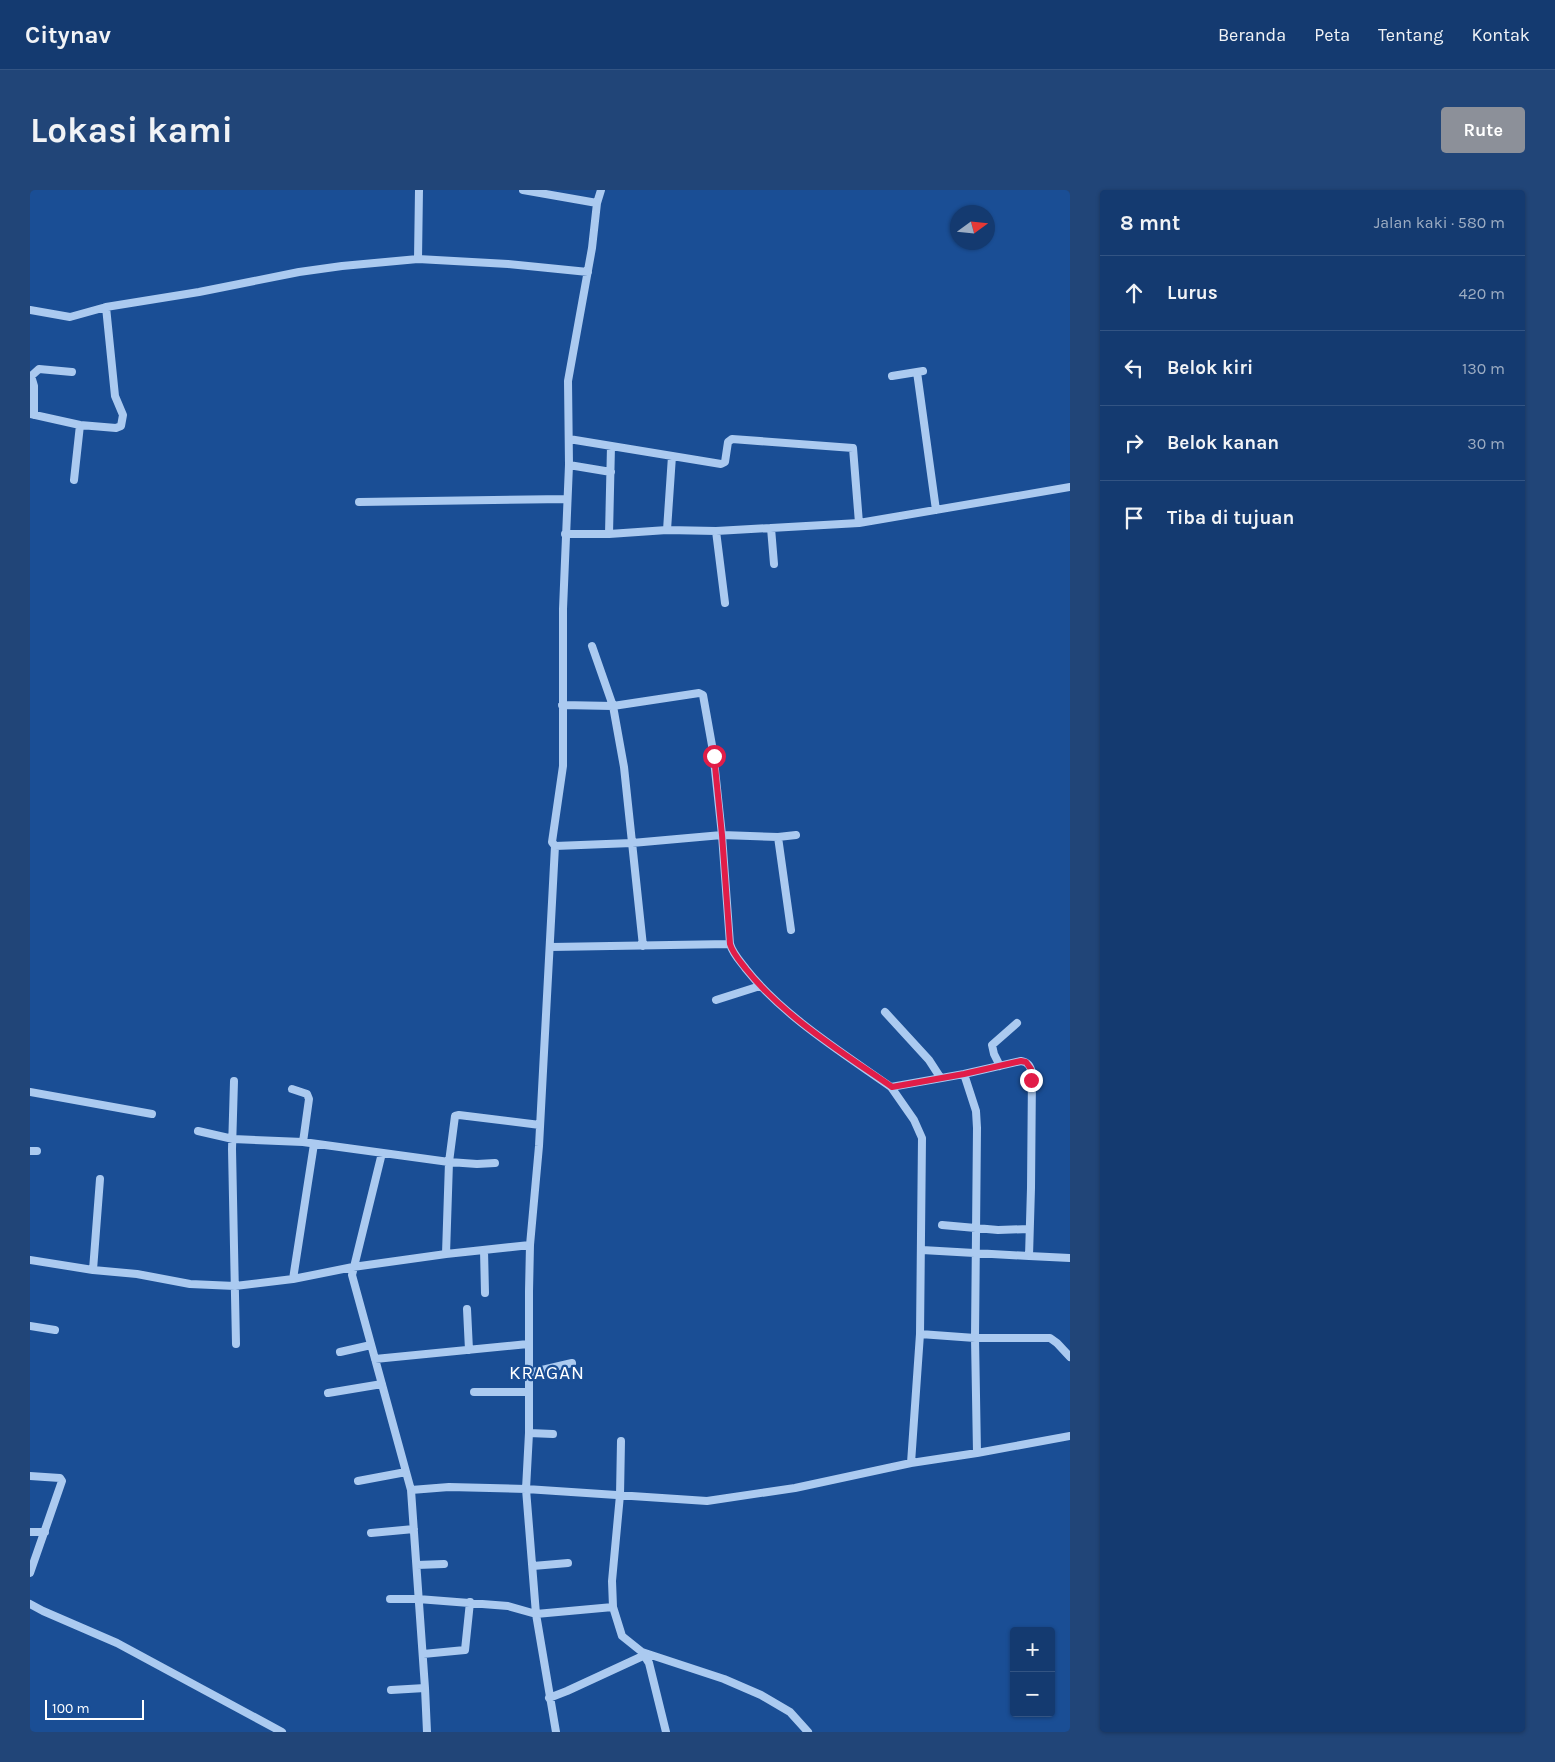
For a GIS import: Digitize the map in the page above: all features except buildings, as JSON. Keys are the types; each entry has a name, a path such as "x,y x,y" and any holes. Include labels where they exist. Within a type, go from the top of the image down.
{"street":[{"path":"418,259 419,190"},
{"path":"523,190 596,203"},
{"path":"556,1732 536,1614 526,1488 529,1433 530,1245 540,1125 551,947 555,846 552,842 563,766 562,705 565,534 569,465 568,381 592,248 596,203 601,190"},
{"path":"30,310 68,317 106,307 199,292 325,268 418,259 508,264 588,272"},
{"path":"72,372 39,369 30,376 34,386 32,414 80,425 116,428 122,426 123,415 114,391 106,307"},
{"path":"892,376 920,372 936,510"},
{"path":"74,480 80,425"},
{"path":"569,439 723,464 725,462 728,442 732,439 853,448 859,523"},
{"path":"609,534 611,446"},
{"path":"667,530 672,456"},
{"path":"569,465 611,472"},
{"path":"565,534 609,534 667,530 716,531 859,523 1070,487"},
{"path":"359,502 567,499"},
{"path":"771,528 774,564"},
{"path":"716,531 725,603"},
{"path":"592,646 613,706 624,767 644,946"},
{"path":"562,705 613,706 699,693 703,694 713,751 722,835 730,944 733,953 760,986 789,1013 892,1087 916,1124 922,1138 922,1250 920,1334 911,1463"},
{"path":"555,846 632,843 722,835 778,837 796,835"},
{"path":"778,837 791,930"},
{"path":"551,947 730,944"},
{"path":"716,1000 760,986"},
{"path":"884,1012 929,1060 940,1077"},
{"path":"1000,1066 992,1045 1017,1023"},
{"path":"892,1087 1021,1061 1026,1062 1031,1069 1029,1256"},
{"path":"964,1074 977,1117 975,1338 977,1453"},
{"path":"234,1081 236,1344"},
{"path":"292,1089 307,1094 309,1099 303,1142"},
{"path":"30,1092 152,1114"},
{"path":"446,1254 449,1162 454,1119 457,1115 540,1125"},
{"path":"198,1131 233,1139 303,1142 449,1162 495,1163"},
{"path":"293,1280 314,1144"},
{"path":"382,1153 352,1275 411,1490 427,1732"},
{"path":"93,1270 100,1178"},
{"path":"942,1225 1029,1229"},
{"path":"30,1260 93,1270 137,1274 190,1284 235,1286 293,1280 353,1267 446,1254 530,1245"},
{"path":"484,1250 485,1293"},
{"path":"922,1250 1070,1258"},
{"path":"467,1309 469,1350"},
{"path":"30,1326 55,1330"},
{"path":"920,1334 975,1338 1050,1338 1070,1358"},
{"path":"375,1359 528,1344"},
{"path":"340,1352 371,1345"},
{"path":"529,1373 572,1363"},
{"path":"328,1394 382,1384"},
{"path":"474,1392 528,1392"},
{"path":"529,1433 553,1434"},
{"path":"411,1490 449,1487 526,1488 714,1500 795,1488 911,1463 1070,1436"},
{"path":"621,1441 620,1495 612,1581 613,1607 622,1636 644,1654 649,1663 666,1732"},
{"path":"358,1481 406,1472"},
{"path":"30,1476 60,1478 62,1481 30,1573"},
{"path":"371,1533 414,1529"},
{"path":"30,1532 45,1532"},
{"path":"533,1566 568,1563"},
{"path":"417,1565 444,1564"},
{"path":"390,1599 418,1598 470,1602 508,1606 536,1614 613,1607"},
{"path":"423,1654 466,1650 470,1602"},
{"path":"30,1604 143,1656 282,1732"},
{"path":"549,1698 644,1654 724,1679 761,1695 790,1712 808,1732"},
{"path":"391,1690 425,1688"}],"district":[{"name":"KRAGAN","path":"547,1373"}],"route":[{"path":"714,756 730,944 733,953 760,986 789,1013 892,1087 1021,1061 1029,1065 1031,1080"}]}
